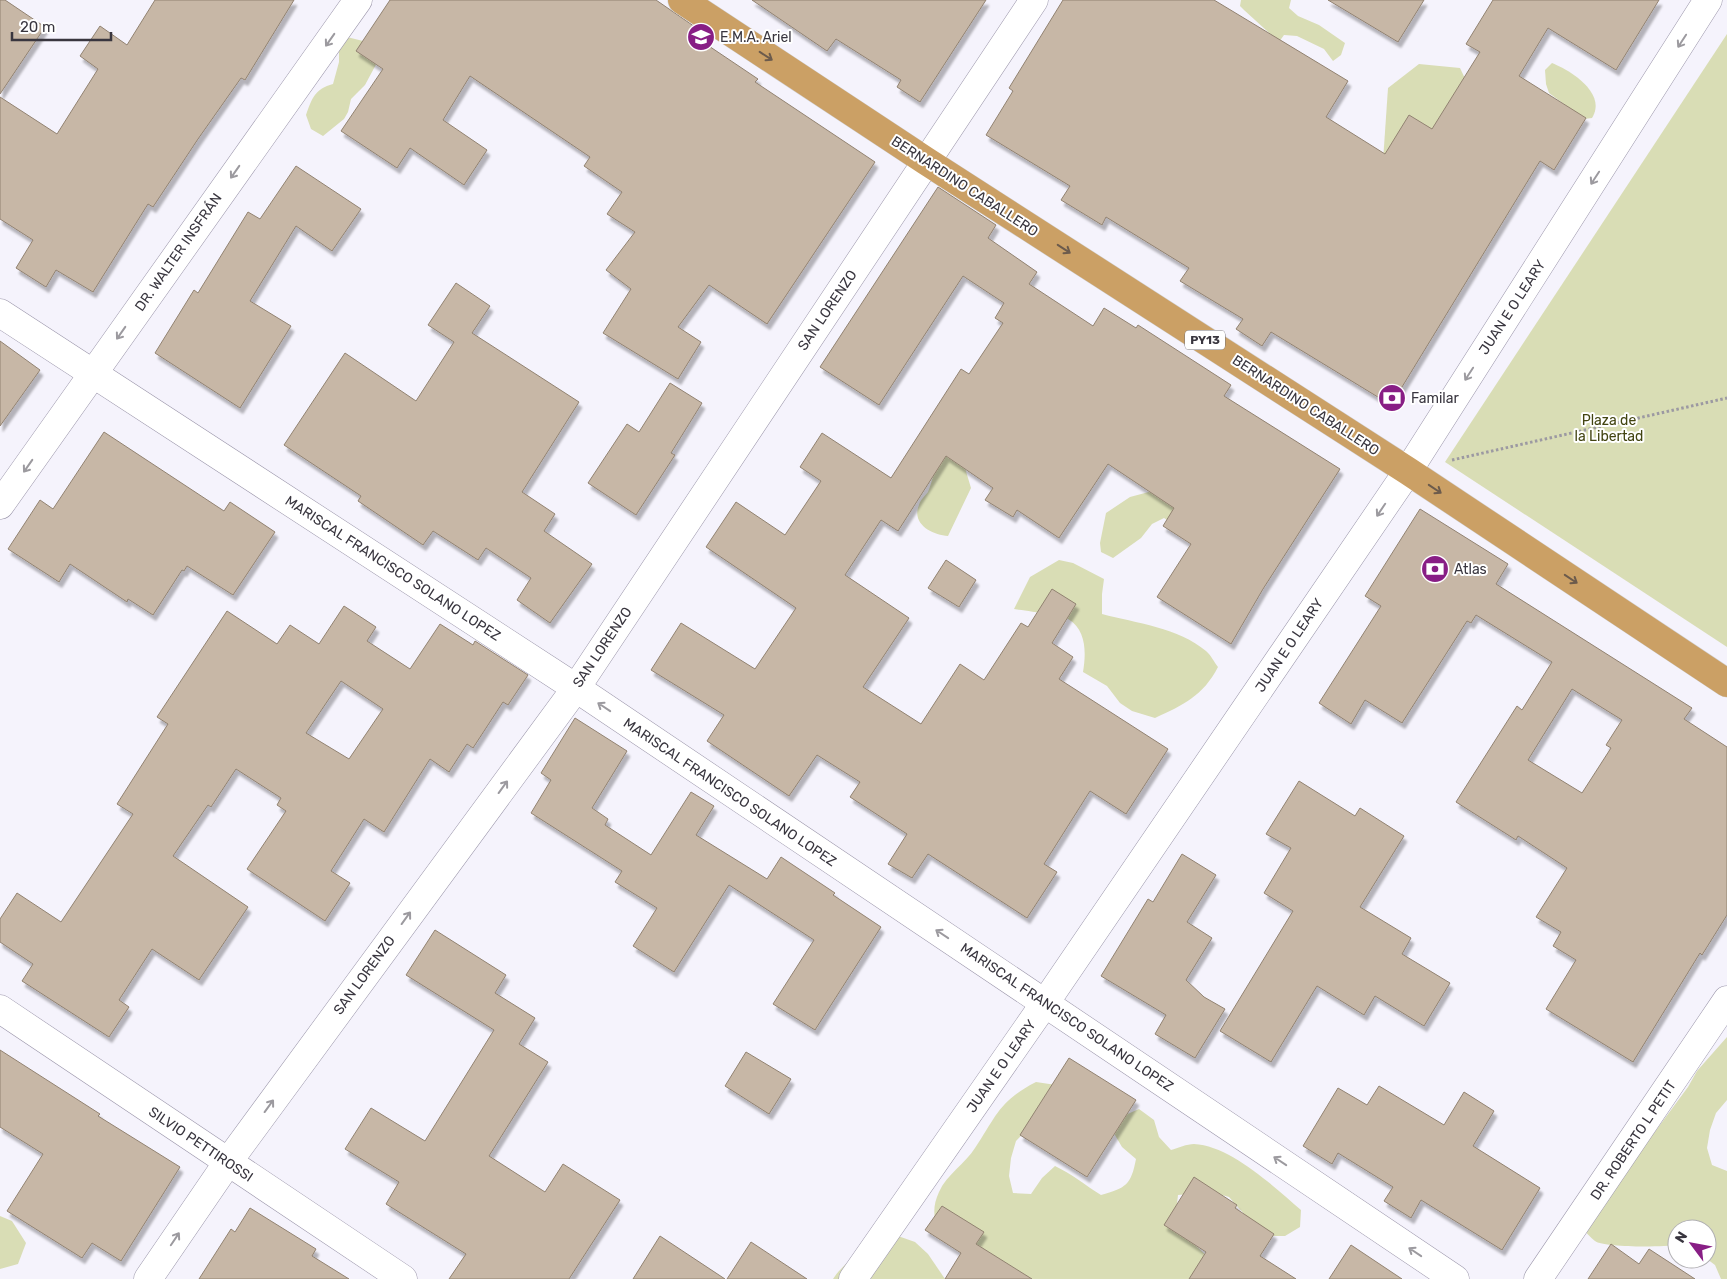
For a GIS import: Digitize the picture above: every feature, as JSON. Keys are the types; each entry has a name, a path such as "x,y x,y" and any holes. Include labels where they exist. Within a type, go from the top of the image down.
{"highway":[{"name":"BERNARDINO CABALLERO","path":"682,0 926,161 1408,471 1727,682"}],"street":[{"name":"DR. WALTER INSFRÁN","path":"0,506 358,0"},
{"name":"SAN LORENZO","path":"148,1279 228,1162 576,688 1034,0"},
{"name":"JUAN E O LEARY","path":"853,1279 1045,1003 1408,471 1708,0"},
{"name":"MARISCAL FRANCISCO SOLANO LOPEZ","path":"0,313 576,688 1456,1279"},
{"name":"DR. ROBERTO L PETIT","path":"1538,1279 1727,1000"},
{"name":"SILVIO PETTIROSSI","path":"0,1009 403,1279"}],"path":[{"path":"1408,471 1727,398"}],"green space":[{"path":"1241,0 1291,0 1289,8 1298,16 1319,25 1345,43 1341,55 1333,61 1324,49 1297,36 1284,35 1279,42 1240,6"},
{"name":"Plaza de la Libertad","path":"1727,34 1727,647 1445,462"},
{"path":"347,37 367,42 380,57 365,85 351,99 344,119 323,136 311,129 306,115 315,95 333,84 339,62 339,47"},
{"path":"1552,63 1569,72 1585,84 1591,92 1595,100 1592,118 1584,119 1549,93 1545,70"},
{"path":"1419,64 1460,68 1470,89 1444,132 1383,161 1388,88"},
{"path":"939,454 962,458 971,488 948,536 930,531 924,527 920,523 917,512 921,500 928,492"},
{"path":"1171,486 1186,532 1164,518 1152,524 1141,538 1113,558 1101,552 1100,543 1106,513 1130,497"},
{"path":"1059,560 1073,563 1104,579 1102,614 1170,632 1195,643 1206,651 1218,667 1206,685 1183,704 1155,718 1132,711 1120,703 1107,686 1083,672 1085,658 1084,643 1079,629 1074,624 1068,619 1058,616 1014,609 1030,577"},
{"path":"1727,1037 1727,1100 1716,1113 1710,1130 1707,1148 1712,1165 1727,1171 1727,1279 1721,1279 1717,1269 1717,1219 1667,1219 1667,1245 1610,1245 1595,1241 1583,1230 1604,1180 1654,1133 1688,1087 1697,1071"},
{"path":"1036,1082 1056,1085 1041,1115 1016,1141 1011,1158 1009,1176 1013,1193 1031,1194 1042,1178 1055,1166 1101,1195 1122,1187 1132,1175 1136,1159 1122,1147 1112,1130 1123,1116 1139,1109 1154,1120 1159,1137 1171,1150 1191,1144 1208,1146 1237,1159 1251,1169 1301,1210 1300,1227 1285,1236 1267,1236 1253,1224 1229,1197 1212,1192 1178,1195 1176,1213 1195,1245 1208,1257 1242,1279 1005,1279 980,1269 948,1241 938,1227 934,1211 935,1202 942,1186 971,1154 1000,1110 1014,1096"},
{"path":"0,1216 12,1221 26,1243 18,1264 0,1269"},
{"path":"898,1236 915,1242 928,1254 945,1279 833,1279 846,1264 862,1252"}],"building":[{"path":"0,0 5,0 45,27 0,94"},
{"path":"155,0 294,0 245,80 241,78 153,207 148,204 93,292 56,270 46,287 16,268 33,240 0,219 0,97 57,134 98,69 80,56 100,26 127,45"},
{"path":"390,0 656,0 698,29 694,36 758,79 755,82 875,162 767,324 709,285 678,327 701,342 678,379 603,333 631,289 606,270 635,232 607,214 622,192 584,166 590,157 470,76 443,120 487,150 464,185 410,148 397,168 341,131 383,69 356,51"},
{"path":"752,0 986,0 920,102 897,87 901,80 836,39 827,51"},
{"path":"1063,0 1214,0 1348,81 1326,117 1385,154 1409,115 1432,129 1480,52 1466,44 1493,0 1659,0 1616,70 1548,28 1519,76 1586,118 1554,170 1540,161 1391,405 1271,332 1262,346 1236,329 1243,319 1180,281 1189,268 1106,217 1102,225 1061,200 1070,186 986,135 1013,91 1009,88"},
{"path":"1328,0 1424,0 1398,42"},
{"path":"296,166 361,209 332,251 296,226 250,301 291,326 240,408 155,353 194,290 198,293 248,212 260,219"},
{"path":"938,187 996,225 988,238 1037,272 1029,284 1093,326 1104,308 1136,328 1138,325 1231,385 1224,396 1340,469 1263,589 1231,644 1157,597 1191,544 1163,526 1174,508 1108,464 1059,538 1017,510 1013,517 985,500 993,488 946,456 898,531 881,520 845,575 909,618 863,687 921,724 960,664 984,680 1021,623 1028,627 1052,589 1076,604 1052,643 1073,657 1059,679 1168,749 1126,814 1090,791 1044,864 1057,872 1027,918 928,854 912,878 888,864 907,834 850,797 860,782 817,755 789,796 707,741 724,715 651,670 681,623 755,669 796,608 706,547 736,502 785,535 821,481 800,467 822,433 891,478 961,369 969,374 1003,323 995,318 1004,303 963,276 879,405 820,367"},
{"path":"456,283 490,306 472,333 579,402 522,492 555,514 544,531 592,564 550,623 517,600 531,578 486,548 478,560 433,531 423,545 358,501 361,496 284,445 345,353 416,401 454,342 428,325"},
{"path":"0,341 40,370 0,426"},
{"path":"670,383 702,403 671,453 675,455 636,515 588,483 627,424 639,432"},
{"path":"104,432 224,511 230,502 275,532 233,595 187,566 184,571 182,570 153,615 128,599 127,602 70,564 59,582 8,549 40,500 53,509"},
{"path":"1420,509 1508,564 1496,584 1692,708 1684,719 1727,747 1727,915 1702,955 1700,953 1633,1062 1546,1009 1576,960 1553,946 1561,932 1536,917 1567,868 1518,836 1516,840 1456,802 1517,706 1522,710 1552,662 1476,615 1471,623 1467,621 1402,723 1365,700 1351,724 1319,703 1381,606 1365,596","holes":["1572,689 1622,720 1606,745 1611,748 1582,793 1528,760"]},
{"path":"946,560 976,580 959,607 928,588"},
{"path":"344,606 376,627 367,641 410,669 440,624 473,645 475,641 528,675 508,705 503,702 473,748 467,744 449,772 430,759 384,832 364,819 331,871 350,883 325,921 247,869 286,811 277,805 281,798 236,769 211,807 208,805 173,856 248,907 199,980 152,949 119,1000 129,1007 109,1037 22,981 33,964 0,942 0,919 17,893 61,922 133,814 117,804 168,724 157,717 227,611 277,644 290,625 319,644","holes":["341,681 383,709 349,759 306,733"]},
{"path":"575,718 627,751 592,808 608,819 605,825 651,855 691,792 714,806 696,835 767,879 781,857 881,927 815,1030 773,1004 814,940 729,885 674,972 633,946 657,908 615,882 622,871 531,813 551,780 541,773"},
{"path":"1299,781 1355,816 1360,808 1404,836 1360,907 1411,938 1402,954 1450,983 1424,1026 1375,996 1364,1015 1317,986 1271,1062 1220,1031 1293,911 1264,893 1291,848 1266,834"},
{"path":"1182,854 1216,875 1187,922 1212,938 1186,980 1204,997 1225,1009 1195,1058 1155,1034 1166,1015 1101,976 1148,899 1153,902"},
{"path":"435,930 506,975 495,993 535,1018 519,1044 548,1062 489,1156 545,1192 563,1164 620,1200 569,1279 449,1279 466,1254 386,1204 399,1182 345,1149 371,1108 425,1141 494,1030 406,975"},
{"path":"0,1050 100,1114 98,1116 180,1167 121,1261 92,1243 82,1258 7,1211 43,1154 0,1127"},
{"path":"746,1052 791,1079 769,1114 725,1086"},
{"path":"1069,1058 1136,1100 1087,1177 1020,1135"},
{"path":"1379,1086 1444,1125 1464,1092 1494,1111 1473,1146 1540,1188 1502,1250 1421,1200 1411,1218 1384,1201 1393,1187 1338,1153 1332,1164 1303,1146 1338,1088 1367,1105"},
{"path":"1194,1177 1237,1205 1235,1208 1274,1234 1260,1256 1296,1279 1189,1279 1206,1252 1164,1225"},
{"path":"942,1206 984,1232 976,1244 1032,1279 945,1279 961,1253 925,1230"},
{"path":"250,1208 316,1249 312,1256 349,1279 199,1279 231,1229 235,1232"},
{"path":"660,1236 725,1279 633,1279"},
{"path":"751,1242 807,1279 727,1279"},
{"path":"1611,1244 1639,1264 1649,1249 1667,1261 1667,1269 1680,1269 1695,1279 1588,1279"},
{"path":"1351,1245 1402,1279 1329,1279"}],"place":[{"name":"E.M.A. Ariel","path":"701,37"},
{"name":"Familar","path":"1392,398"},
{"name":"Atlas","path":"1435,569"}]}
